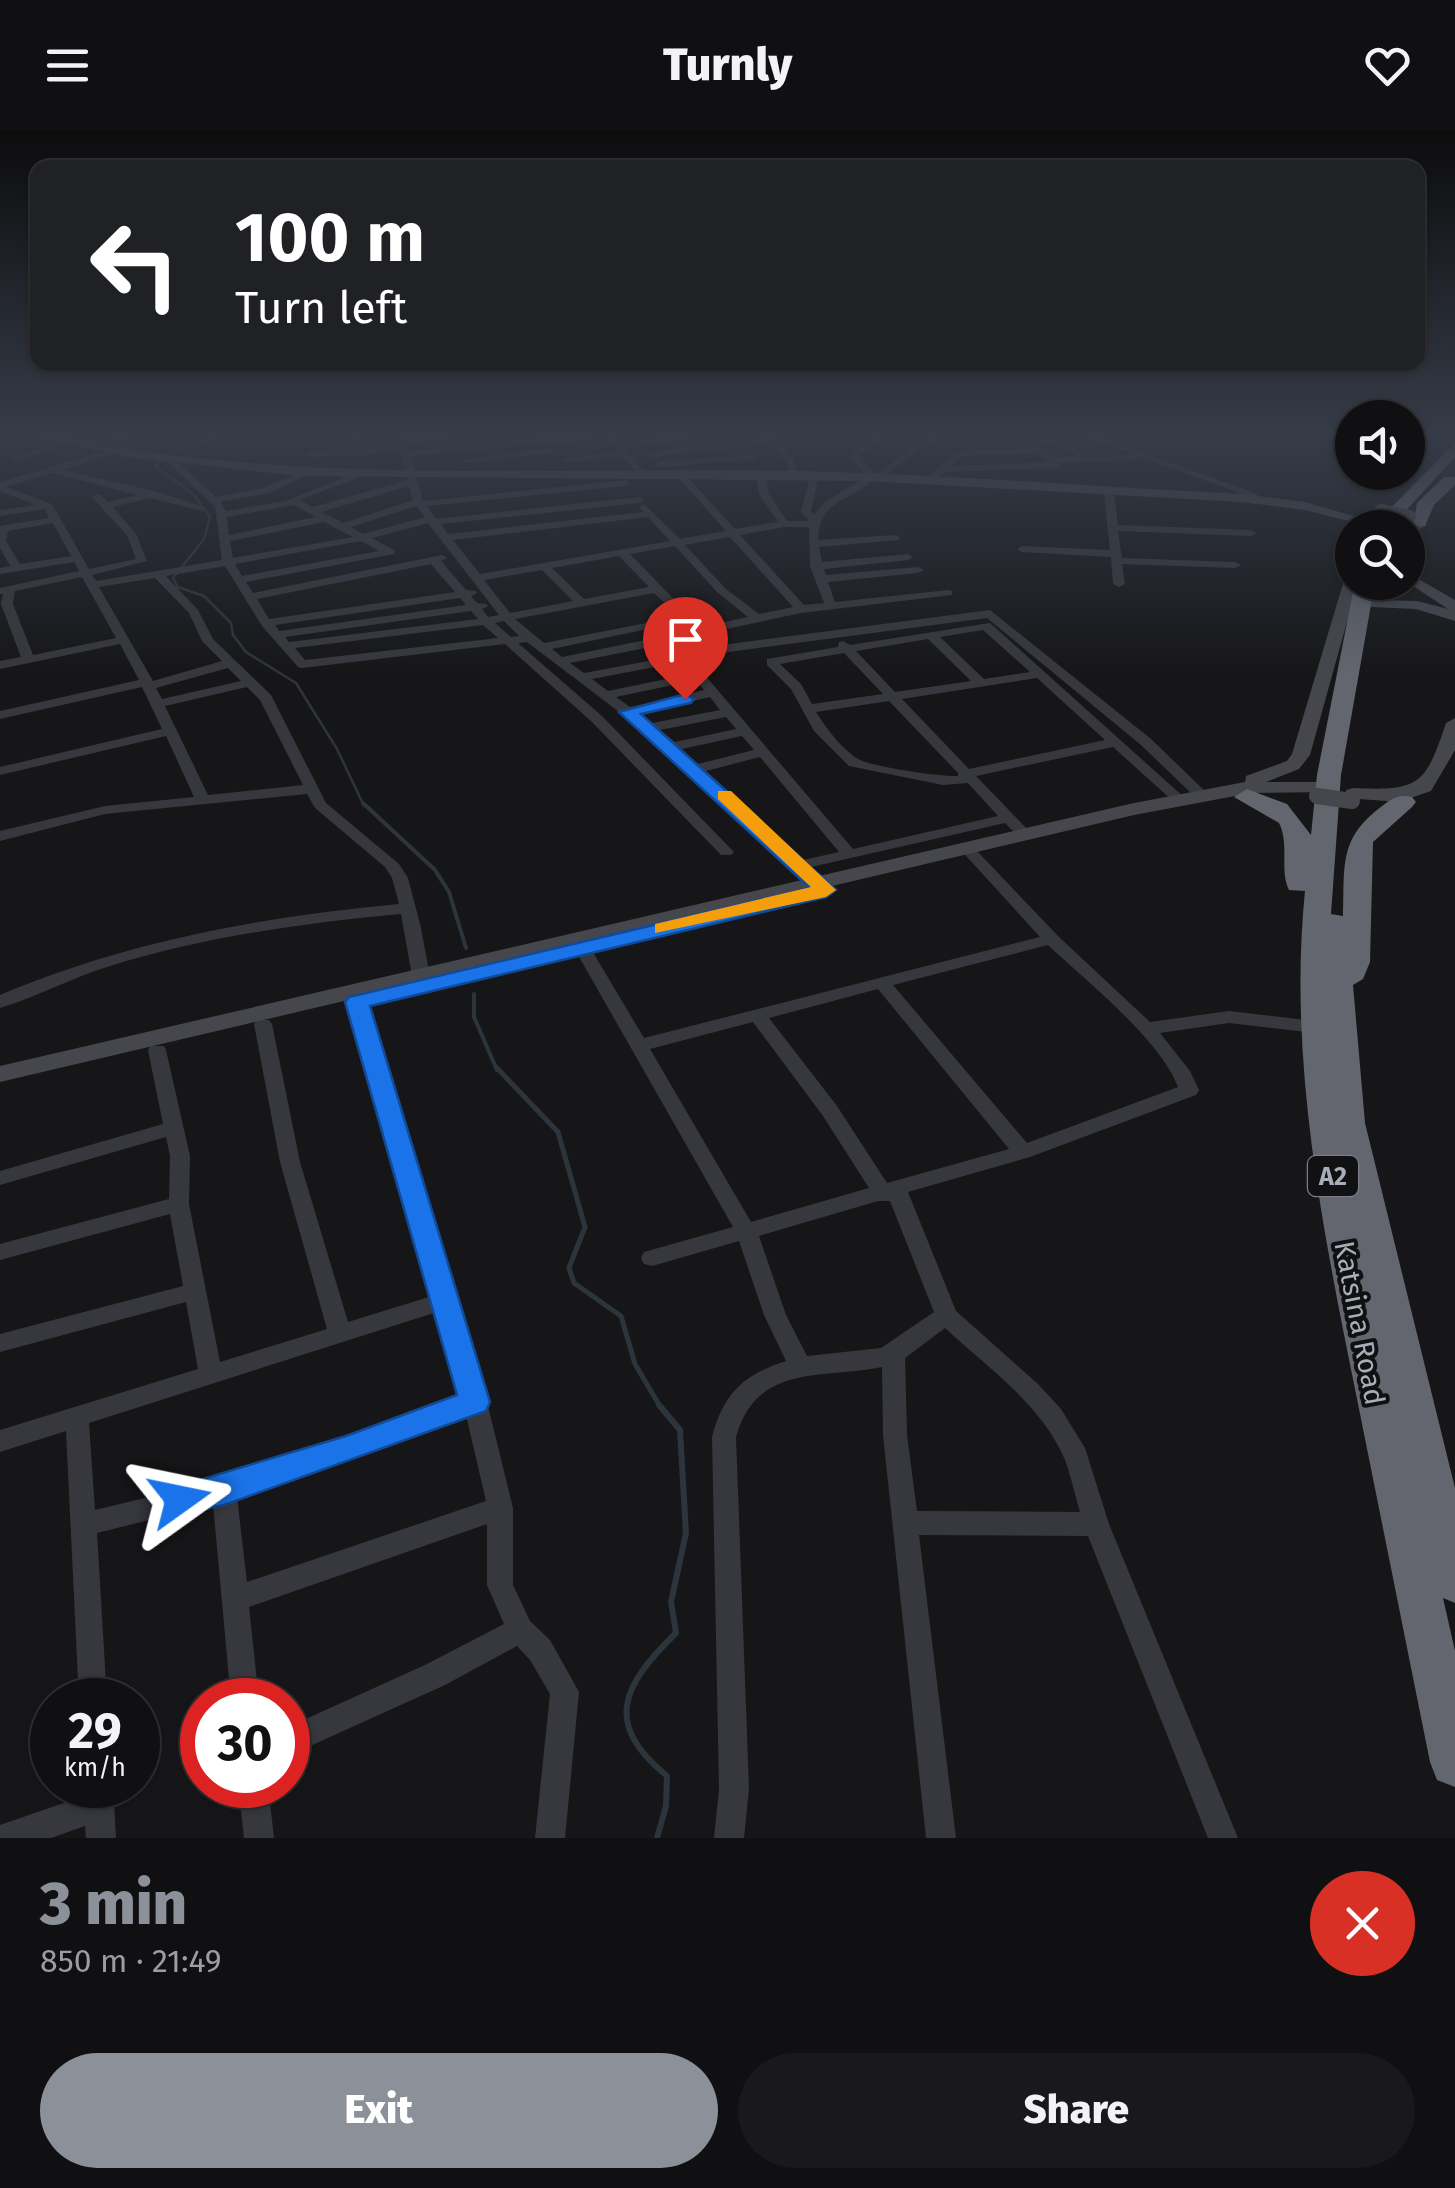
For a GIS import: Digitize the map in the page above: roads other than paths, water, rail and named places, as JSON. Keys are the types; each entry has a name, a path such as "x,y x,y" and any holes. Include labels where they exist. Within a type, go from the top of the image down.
{"highway":[{"name":"Katsina Road","path":"1372,600 1334,791 1324,985 1348,1123 1455,1581"},
{"name":"Katsina Road","path":"1372,600 1344,783 1335,900 1315,1027 1348,1267 1455,1762"},
{"path":"1330,660 1320,746 1334,791"},
{"path":"1237,794 1286,812 1296,827 1301,862 1294,948 1297,965 1324,985 1352,974 1360,842 1368,830 1403,802"}],"main road":[{"path":"1425,588 1455,607"},
{"path":"0,1074 1237,794 1293,766 1301,755 1346,600"},
{"path":"1403,600 1455,616"},
{"path":"0,1088 1190,797 1334,791 1399,796 1424,788 1455,723"},
{"path":"1334,791 1403,802 1428,796 1444,783 1455,764"}],"street":[{"path":"53,516 148,684 203,800"},
{"path":"87,580 142,560 128,530 115,516"},
{"path":"224,516 228,562 266,623 302,664 536,642 684,618"},
{"path":"238,580 392,550 322,516"},
{"path":"344,526 378,516"},
{"path":"429,516 502,610 536,642 672,747 822,886"},
{"path":"28,658 5,590 168,572 366,538 432,520 476,516"},
{"path":"448,536 638,516"},
{"path":"652,516 722,591 754,616"},
{"path":"716,516 1025,835"},
{"path":"778,516 784,524"},
{"path":"807,516 814,522"},
{"path":"819,516 814,522 816,566 831,606"},
{"path":"1112,516 1119,584"},
{"path":"224,540 327,518"},
{"path":"9,561 1,535 55,520"},
{"path":"599,558 600,538 609,520"},
{"path":"476,578 814,522"},
{"path":"288,528 315,548"},
{"path":"1113,528 1251,533"},
{"path":"250,535 276,554"},
{"path":"813,544 895,538"},
{"path":"1022,549 1235,565"},
{"path":"252,598 458,554"},
{"path":"623,554 698,631 805,608 948,593"},
{"path":"816,566 908,557"},
{"path":"0,571 9,561 74,559"},
{"path":"434,560 485,620 596,719 726,852"},
{"path":"545,567 580,601"},
{"path":"822,580 918,570"},
{"path":"168,572 208,641 266,698 311,789 337,823 391,864 408,908 421,976"},
{"path":"281,641 474,608 502,610 656,588"},
{"path":"266,623 487,590"},
{"path":"281,641 485,620 502,610"},
{"path":"720,644 986,613 1046,658 1190,797"},
{"path":"656,624 850,855"},
{"path":"1116,742 943,781 854,763 819,728 796,687 771,662 982,625 1116,742 1190,797"},
{"path":"931,636 980,682"},
{"path":"560,661 670,639"},
{"path":"0,665 122,640"},
{"path":"581,676 684,658"},
{"path":"1026,661 1046,658"},
{"path":"0,714 230,663"},
{"path":"808,709 1041,674"},
{"path":"606,696 698,676"},
{"path":"156,704 252,682"},
{"path":"628,712 714,692"},
{"path":"649,728 730,712"},
{"path":"0,771 172,730"},
{"path":"672,747 745,731"},
{"path":"696,769 765,752"},
{"path":"0,836 104,810 311,789"},
{"path":"801,864 1008,818"},
{"path":"652,1258 1023,1152 1190,1090 1188,1082 1145,1029 1051,939 974,855"},
{"path":"0,1002 70,974 218,934 408,908"},
{"path":"637,1046 1051,939"},
{"path":"582,948 747,1233 775,1315 801,1367"},
{"path":"882,983 1023,1152"},
{"path":"357,1002 475,1402 500,1508 500,1585 520,1630 540,1650 565,1692 550,1838"},
{"path":"757,1014 890,1193 947,1316 1052,1416 1076,1456 1096,1524 1223,1838"},
{"path":"1145,1029 1229,1017 1315,1027"},
{"path":"262,1024 294,1176 339,1331"},
{"path":"156,1050 180,1156 179,1204 211,1374"},
{"path":"0,1178 171,1128"},
{"path":"0,1252 179,1204"},
{"path":"0,1343 196,1291"},
{"path":"0,1441 447,1300"},
{"path":"729,1838 734,1790 724,1436 732,1404 754,1385 801,1367 893,1354 923,1327 947,1316"},
{"path":"893,1354 895,1435 940,1838"},
{"path":"83,1525 224,1490 475,1402"},
{"path":"77,1418 92,1678"},
{"path":"224,1490 243,1678"},
{"path":"235,1600 500,1508"},
{"path":"905,1524 1096,1524"},
{"path":"310,1732 435,1675 520,1630"},
{"path":"6,1838 72,1808"},
{"path":"100,1808 101,1838"},
{"path":"255,1808 258,1838"}],"waterway":[{"path":"209,516 204,539 173,578 178,587 204,596 231,623 233,635 246,652 296,683 337,749 364,806"},
{"path":"363,803 435,870 449,892 466,948"},
{"path":"474,994 474,1017 497,1070"},
{"path":"496,1067 558,1132 585,1227 569,1268 574,1283 621,1316 635,1364 660,1406"},
{"path":"657,1838 666,1806 667,1776 634,1739 627,1721 627,1704 643,1670 676,1633 671,1602 686,1533 680,1430 660,1406"}]}
